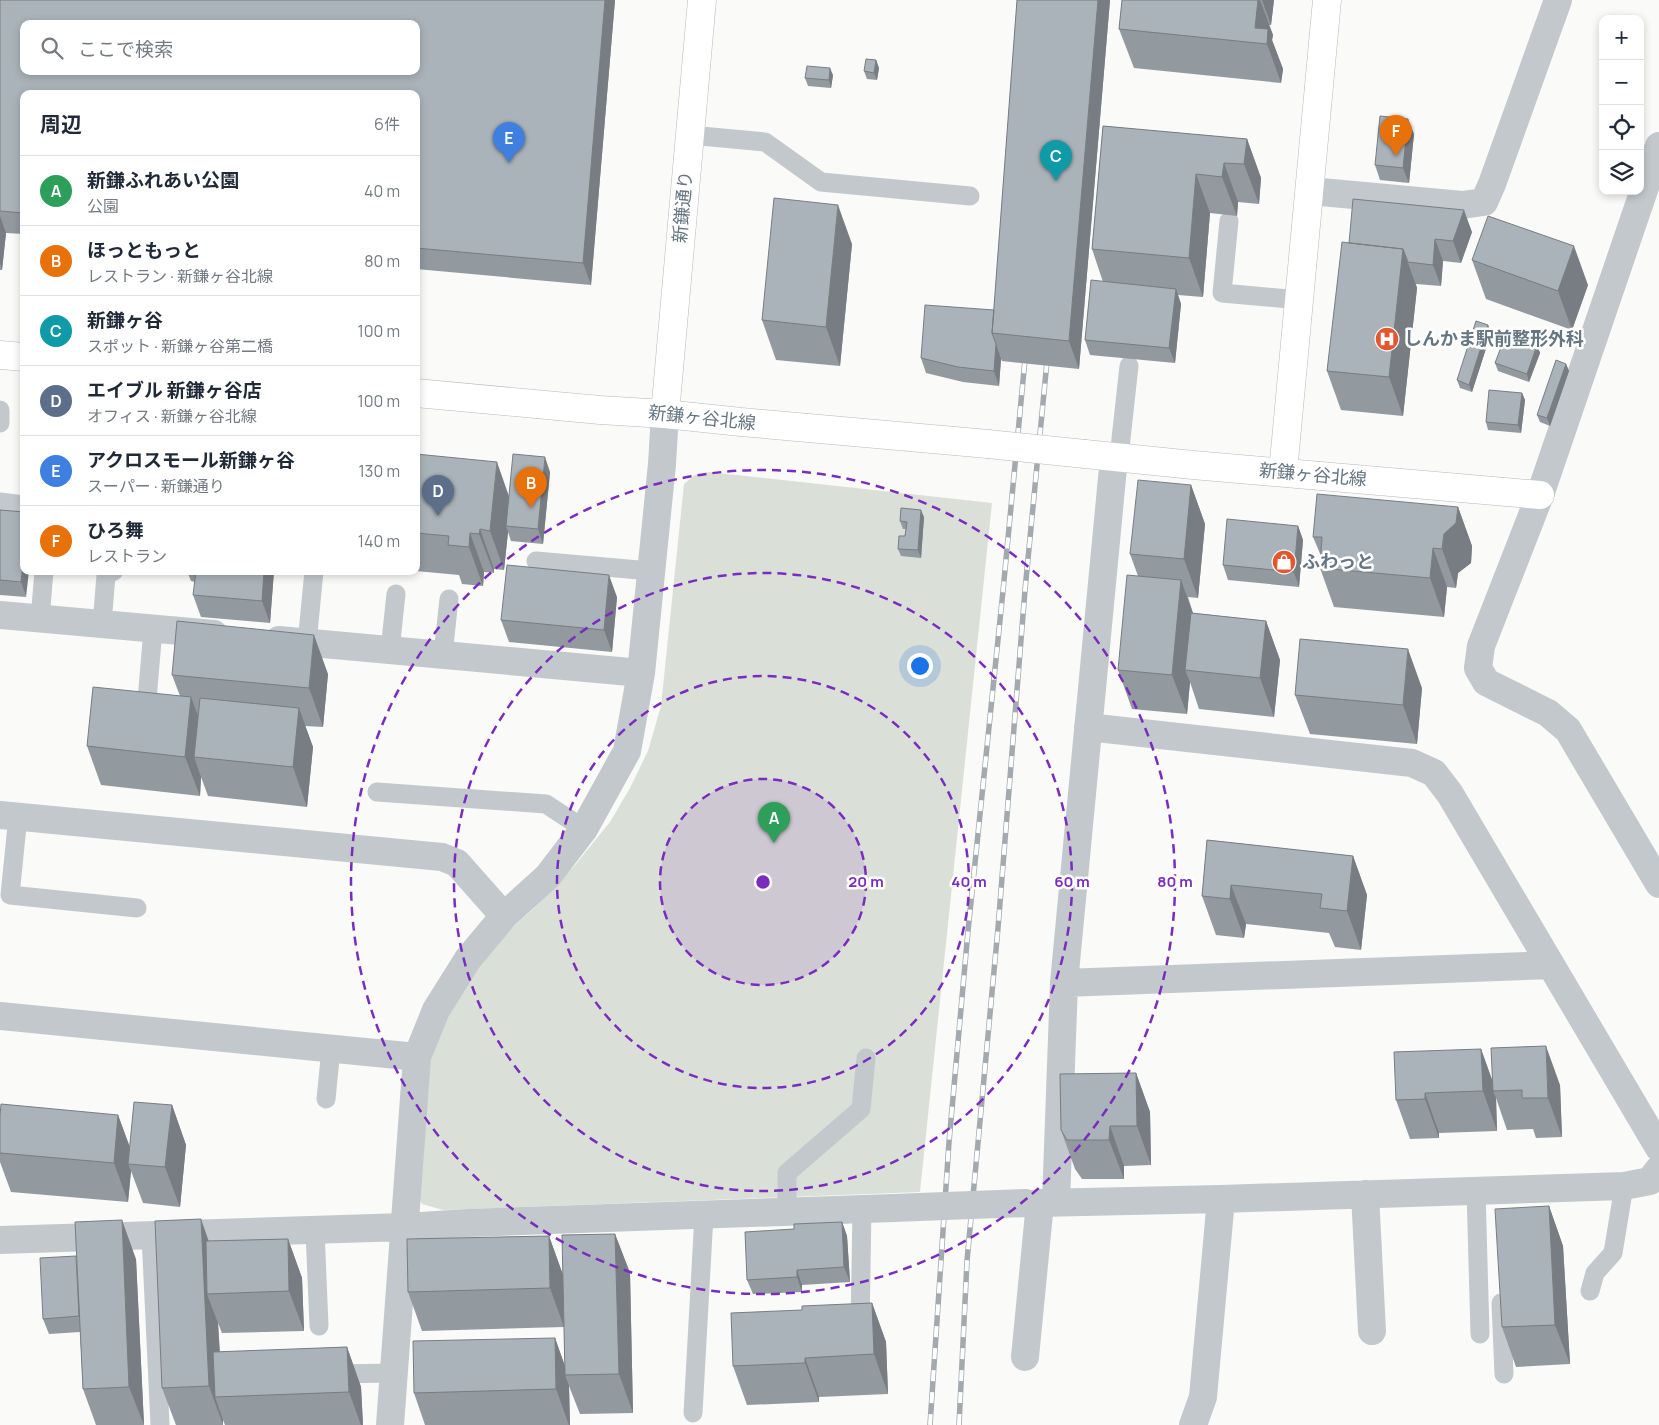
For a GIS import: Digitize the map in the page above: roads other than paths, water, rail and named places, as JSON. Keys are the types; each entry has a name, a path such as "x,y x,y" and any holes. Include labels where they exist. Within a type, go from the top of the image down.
{"street":[{"name":"新鎌通り","path":"665,414 702,0"},
{"path":"1283,472 1327,0"},
{"path":"1310,191 1462,205 1484,202 1558,0"},
{"path":"1659,146 1540,495 1481,646 1478,668 1486,682 1548,713 1568,730 1659,884"},
{"path":"0,355 20,357"},
{"name":"新鎌ヶ谷北線","path":"420,393 665,414 1540,495"},
{"path":"390,1425 401,1362 405,1227 417,1057 436,1010 468,959 504,916 548,876 584,829 627,750 641,673 665,414"},
{"path":"1025,1358 1116,457"},
{"path":"0,615 641,673"},
{"path":"1088,727 1412,763 1434,773 1450,794 1659,1148"},
{"path":"9,816 442,857 457,863 504,916"},
{"path":"1064,983 1552,965"},
{"path":"0,1016 417,1057"},
{"path":"0,1240 1041,1203 1365,1194 1490,1196 1624,1186 1650,1180 1659,1169"},
{"path":"1365,1194 1372,1331"},
{"path":"1192,1425 1202,1397 1221,1199"}],"lane":[{"path":"690,134 765,142 822,182 970,196"},
{"path":"1229,221 1222,293 1300,300"},
{"path":"1116,457 1129,366"},
{"path":"0,410 0,423"},
{"path":"0,502 20,504"},
{"path":"536,561 651,571"},
{"path":"40,619 44,575"},
{"path":"102,624 106,575"},
{"path":"307,643 314,575"},
{"path":"390,650 396,594"},
{"path":"443,655 449,599"},
{"path":"146,712 153,629"},
{"path":"377,792 546,804 584,829"},
{"path":"9,816 10,895 137,908"},
{"path":"326,1100 331,1049"},
{"path":"787,1212 787,1173 861,1109 866,1058"},
{"path":"1590,1291 1596,1273 1613,1253 1624,1186"},
{"path":"1480,1334 1490,1196"},
{"path":"860,1331 862,1209"},
{"path":"692,1413 704,1214"},
{"path":"315,1230 318,1326"},
{"path":"151,1235 160,1425"},
{"path":"1500,1287 1504,1374"},
{"path":"316,1374 401,1362"}],"railway":[{"path":"930,1425 949,1142 1026,349"},
{"path":"959,1425 967,1261 998,928 1025,590 1048,351"}],"place":[{"name":"ひろ舞","path":"1396,156"},
{"name":"アクロスモール新鎌ヶ谷","path":"509,163"},
{"name":"新鎌ヶ谷","path":"1056,181"},
{"name":"しんかま駅前整形外科","path":"1387,339"},
{"name":"ほっともっと","path":"531,508"},
{"name":"エイブル 新鎌ヶ谷店","path":"438,516"},
{"name":"ふわっと","path":"1284,562"},
{"name":"新鎌ふれあい公園","path":"774,843"}]}
